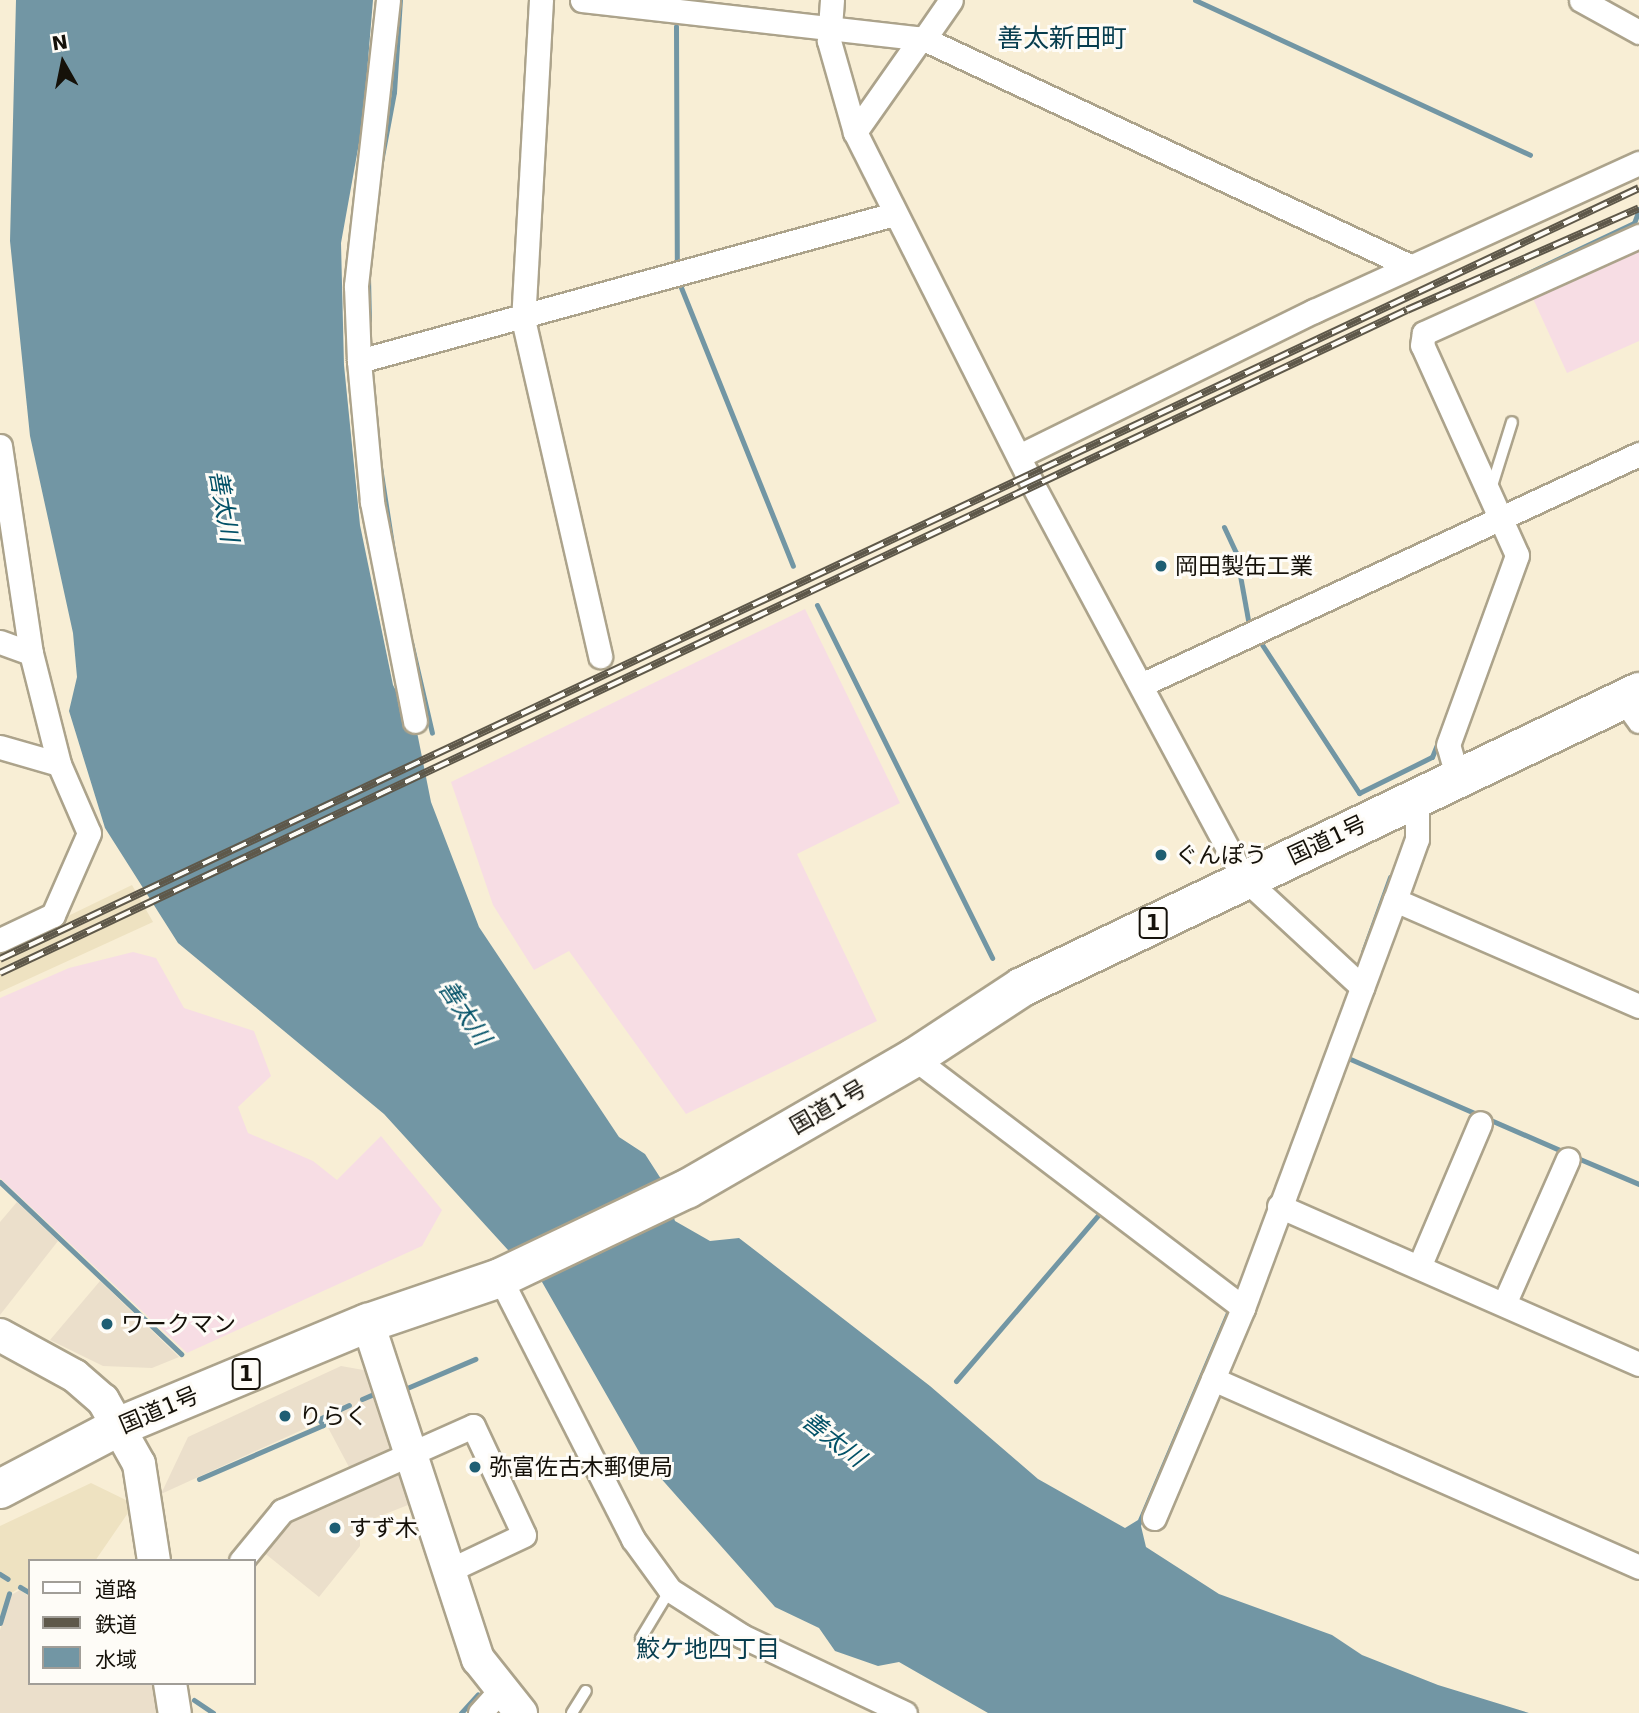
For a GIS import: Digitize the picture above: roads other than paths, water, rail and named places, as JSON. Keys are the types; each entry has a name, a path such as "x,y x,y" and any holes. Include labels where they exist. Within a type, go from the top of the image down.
{"highway":[{"name":"国道1号","path":"0,1489 120,1426 368,1323 500,1278 687,1189 914,1058 1022,987 1244,878 1458,779 1634,704"}],"street":[{"path":"388,0 356,285 359,360 372,502 415,721"},
{"path":"541,0 523,319 600,656"},
{"path":"832,0 830,26 839,94 855,132 894,214 1019,456 1244,878 1362,987"},
{"path":"855,132 951,0"},
{"path":"1581,0 1639,32"},
{"path":"597,1 675,5 923,39 1410,266"},
{"path":"1019,456 1410,266 1639,163"},
{"path":"359,360 523,319 894,214"},
{"path":"1458,779 1448,745 1517,555 1490,489 1422,345 1424,333 1639,236"},
{"path":"0,446 31,653 59,764 89,832 53,915 0,940"},
{"path":"1141,685 1639,454"},
{"path":"0,642 31,653"},
{"path":"0,747 59,764"},
{"path":"1154,1518 1243,1308 1395,900 1417,839 1417,798"},
{"path":"1395,900 1639,1006"},
{"path":"914,1058 1243,1308"},
{"path":"1419,1267 1480,1122"},
{"path":"1504,1304 1568,1159"},
{"path":"1279,1206 1639,1364"},
{"path":"500,1278 633,1539 670,1590 742,1636 905,1713"},
{"path":"368,1323 478,1660 500,1706"},
{"path":"0,1335 75,1376 120,1426 139,1464 154,1559"},
{"path":"1213,1379 1639,1567"},
{"path":"243,1559 282,1511 473,1426 524,1535 448,1571"},
{"path":"170,1685 175,1713"}],"lane":[{"path":"1490,489 1512,422"},
{"path":"641,1639 670,1590"},
{"path":"572,1713 586,1691"}],"water":[{"name":"善太川","path":"16,0 373,0 363,121 341,243 344,365 360,525 393,685 417,732 431,802 479,927 619,1137 645,1154 663,1182 675,1221 710,1241 739,1238 930,1386 1038,1479 1125,1528 1138,1520 1228,1308 1233,1312 1141,1526 1146,1547 1219,1594 1332,1635 1362,1655 1438,1685 1529,1713 988,1713 899,1662 878,1666 835,1651 819,1628 775,1607 642,1457 538,1275 508,1250 384,1114 178,943 105,828 69,711 77,677 73,633 30,436 10,241"}],"waterway":[{"path":"380,167 394,92 400,0"},
{"path":"1195,0 1530,155"},
{"path":"676,26 677,267"},
{"path":"1490,291 1634,223 1639,209"},
{"path":"368,277 369,320"},
{"path":"678,280 793,566"},
{"path":"380,467 394,557"},
{"path":"1224,527 1236,553 1249,625"},
{"path":"817,605 992,958"},
{"path":"1259,640 1359,793 1432,757 1439,740"},
{"path":"411,642 432,733"},
{"path":"1363,952 1390,877"},
{"path":"1348,1058 1566,1153"},
{"path":"1575,1157 1639,1184"},
{"path":"0,1182 181,1354"},
{"path":"956,1381 1100,1213"},
{"path":"400,1391 475,1359"},
{"path":"362,1399 374,1394"},
{"path":"199,1479 323,1425 319,1419 349,1405"},
{"path":"0,1574 8,1579"},
{"path":"20,1587 28,1592"},
{"path":"0,1623 9,1593"},
{"path":"461,1713 478,1694"},
{"path":"194,1700 213,1713"}],"railway":[{"path":"0,959 1639,188"},
{"path":"0,973 1407,310 1639,208"}],"place":[{"name":"岡田製缶工業","path":"1161,566"},
{"name":"ぐんぽう","path":"1161,855"},
{"name":"ワークマン","path":"107,1324"},
{"name":"りらく","path":"285,1416"},
{"name":"弥富佐古木郵便局","path":"475,1467"},
{"name":"すず木","path":"335,1528"}],"district":[{"name":"善太新田町","path":"1062,39"},
{"name":"鮫ケ地四丁目","path":"708,1650"}]}
